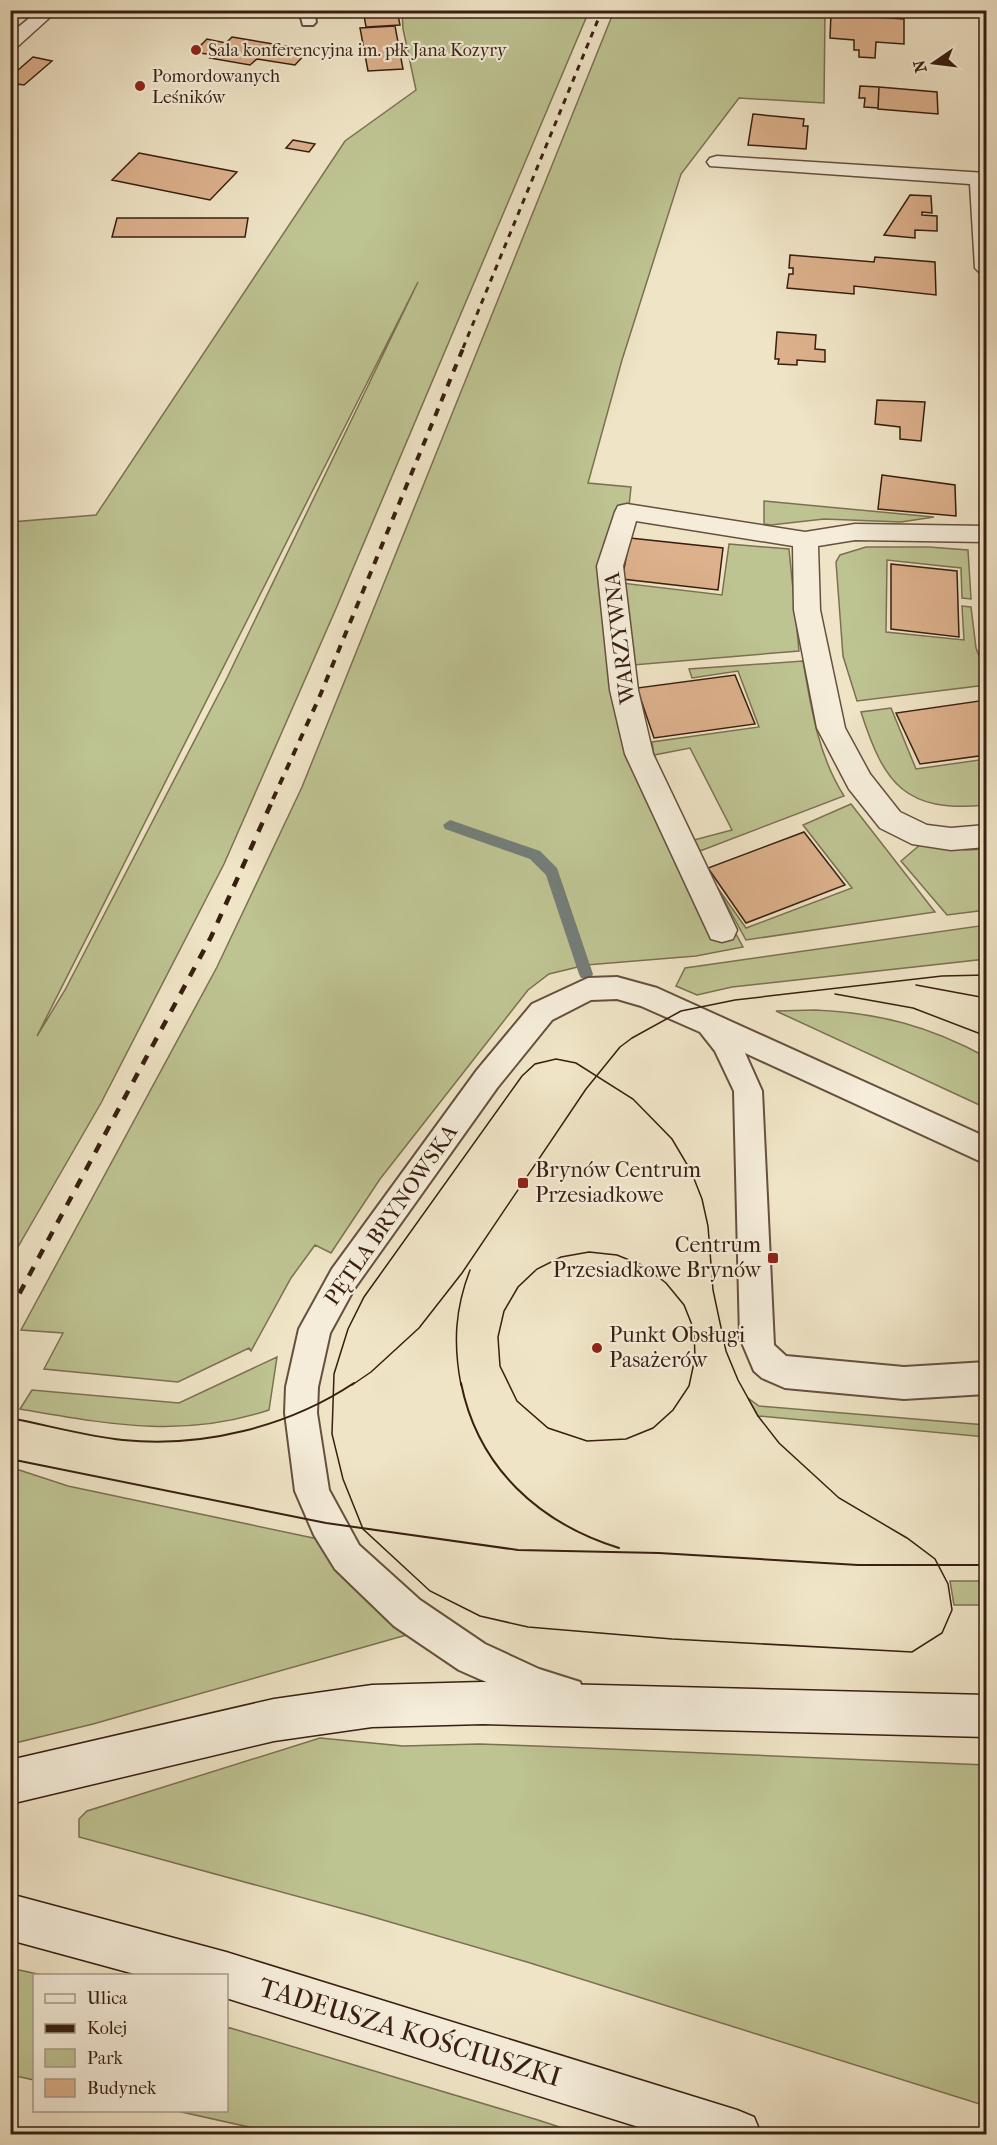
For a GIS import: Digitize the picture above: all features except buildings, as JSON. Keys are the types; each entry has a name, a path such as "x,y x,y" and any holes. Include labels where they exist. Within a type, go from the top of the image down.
{"street":[{"path":"10,44 50,10"},
{"path":"717,162 983,179 987,268"},
{"name":"WARZYWNA","path":"722,930 639,754 624,690 610,582 616,540 627,512 806,540 855,532 987,534"},
{"path":"806,540 807,610 831,728 859,781 890,820 922,836 951,839 987,836"},
{"path":"10,1782 274,1720 351,1709 483,1703 987,1716"},
{"name":"TADEUSZA KOŚCIUSZKI","path":"10,1917 222,1974"},
{"name":"TADEUSZA KOŚCIUSZKI","path":"228,1976 737,2134"}],"lane":[{"name":"PĘTLA BRYNOWSKA","path":"606,1707 536,1686 472,1657 407,1613 347,1557 326,1523 312,1491 301,1413 302,1386 315,1329 342,1279 487,1079 542,1012 588,990 617,988 647,996 987,1151"},
{"name":"PĘTLA BRYNOWSKA","path":"705,1022 726,1043 748,1091 756,1338 763,1359 773,1368 785,1372 904,1383 987,1378"}],"green space":[{"path":"402,11 589,11 335,611 224,864 101,1103 11,1259 11,522 96,515 345,141 416,90 403,29","holes":["418,282 227,678 65,990 37,1036"]},
{"path":"614,11 831,11 825,13 824,103 739,98 681,174 622,360 588,483 631,487 629,506 618,511 604,543 601,580 613,673 715,937 736,934 743,947 696,956 586,965 549,974 528,990 380,1179 331,1253 315,1245 291,1278 251,1351 249,1348 178,1382 44,1369 63,1333 21,1330 217,967 302,787"},
{"path":"764,501 934,517 901,522 824,519 771,525 764,524"},
{"path":"729,544 789,549 799,651 633,665 622,583 722,595"},
{"path":"866,547 929,547 968,550 971,599 962,598 961,568 887,560 886,632 964,640 962,606 971,607 976,648 986,674 986,685 857,701 843,656 836,562 840,555"},
{"path":"980,552 986,552 986,642 984,634"},
{"path":"803,661 822,748 844,796 700,851 694,840 732,830 690,748 654,755 652,742 759,727 738,671 692,678 689,669"},
{"path":"891,708 916,769 986,759 986,805 936,804 917,798 889,775 879,758 861,712"},
{"path":"851,804 935,912 746,940 717,887 746,928 852,888 803,825"},
{"path":"921,844 967,850 986,849 986,910 947,915 901,861"},
{"path":"986,925 986,959 732,987 697,995 676,986 685,968"},
{"path":"815,1010 861,1014 904,1023 944,1037 986,1057 986,1108 776,1011"},
{"path":"277,1357 269,1410 237,1419 206,1424 145,1426 84,1420 20,1409 32,1390 179,1403"},
{"path":"748,1398 759,1406 986,1425 986,1437 758,1416"},
{"path":"10,1467 68,1486 318,1539 360,1593 385,1614 417,1632 93,1724 11,1744"},
{"path":"950,1581 986,1581 986,1605 954,1605"},
{"path":"320,1738 403,1746 479,1744 986,1765 986,2106 527,1962 366,1915 79,1837 79,1819 87,1811"},
{"path":"10,1968 37,1974 33,1974 33,2080 11,2075"},
{"path":"228,2027 581,2134 280,2134 181,2112 228,2112"}],"waterway":[{"path":"450,825 535,855 552,872 586,974"}],"tram line":[{"path":"352,1385 371,1372 419,1328 462,1273 586,1089 620,1047 632,1038 681,1011 735,1000 942,976 986,975"},
{"path":"916,985 986,998"},
{"path":"835,994 913,1008 986,1036"},
{"path":"461,1385 456,1340 458,1312 470,1270"},
{"path":"10,1418 123,1440 183,1441 243,1431 273,1422 301,1412 354,1383"},
{"path":"461,1383 469,1413 482,1441 497,1466 516,1488 563,1524 619,1548"},
{"path":"10,1459 326,1523 518,1550 659,1553 858,1565 986,1565"}],"railway":[{"path":"463,348 602,10"},
{"path":"273,799 319,698 464,346"},
{"path":"10,1311 211,937 274,797"}],"place":[{"name":"Sala konferencyjna im. płk Jana Kozyry","path":"196,50"},
{"name":"Pomordowanych Leśników","path":"140,86"},
{"name":"Brynów Centrum Przesiadkowe","path":"523,1183"},
{"name":"Centrum Przesiadkowe Brynów","path":"773,1258"},
{"name":"Punkt Obsługi Pasażerów","path":"597,1348"}]}
